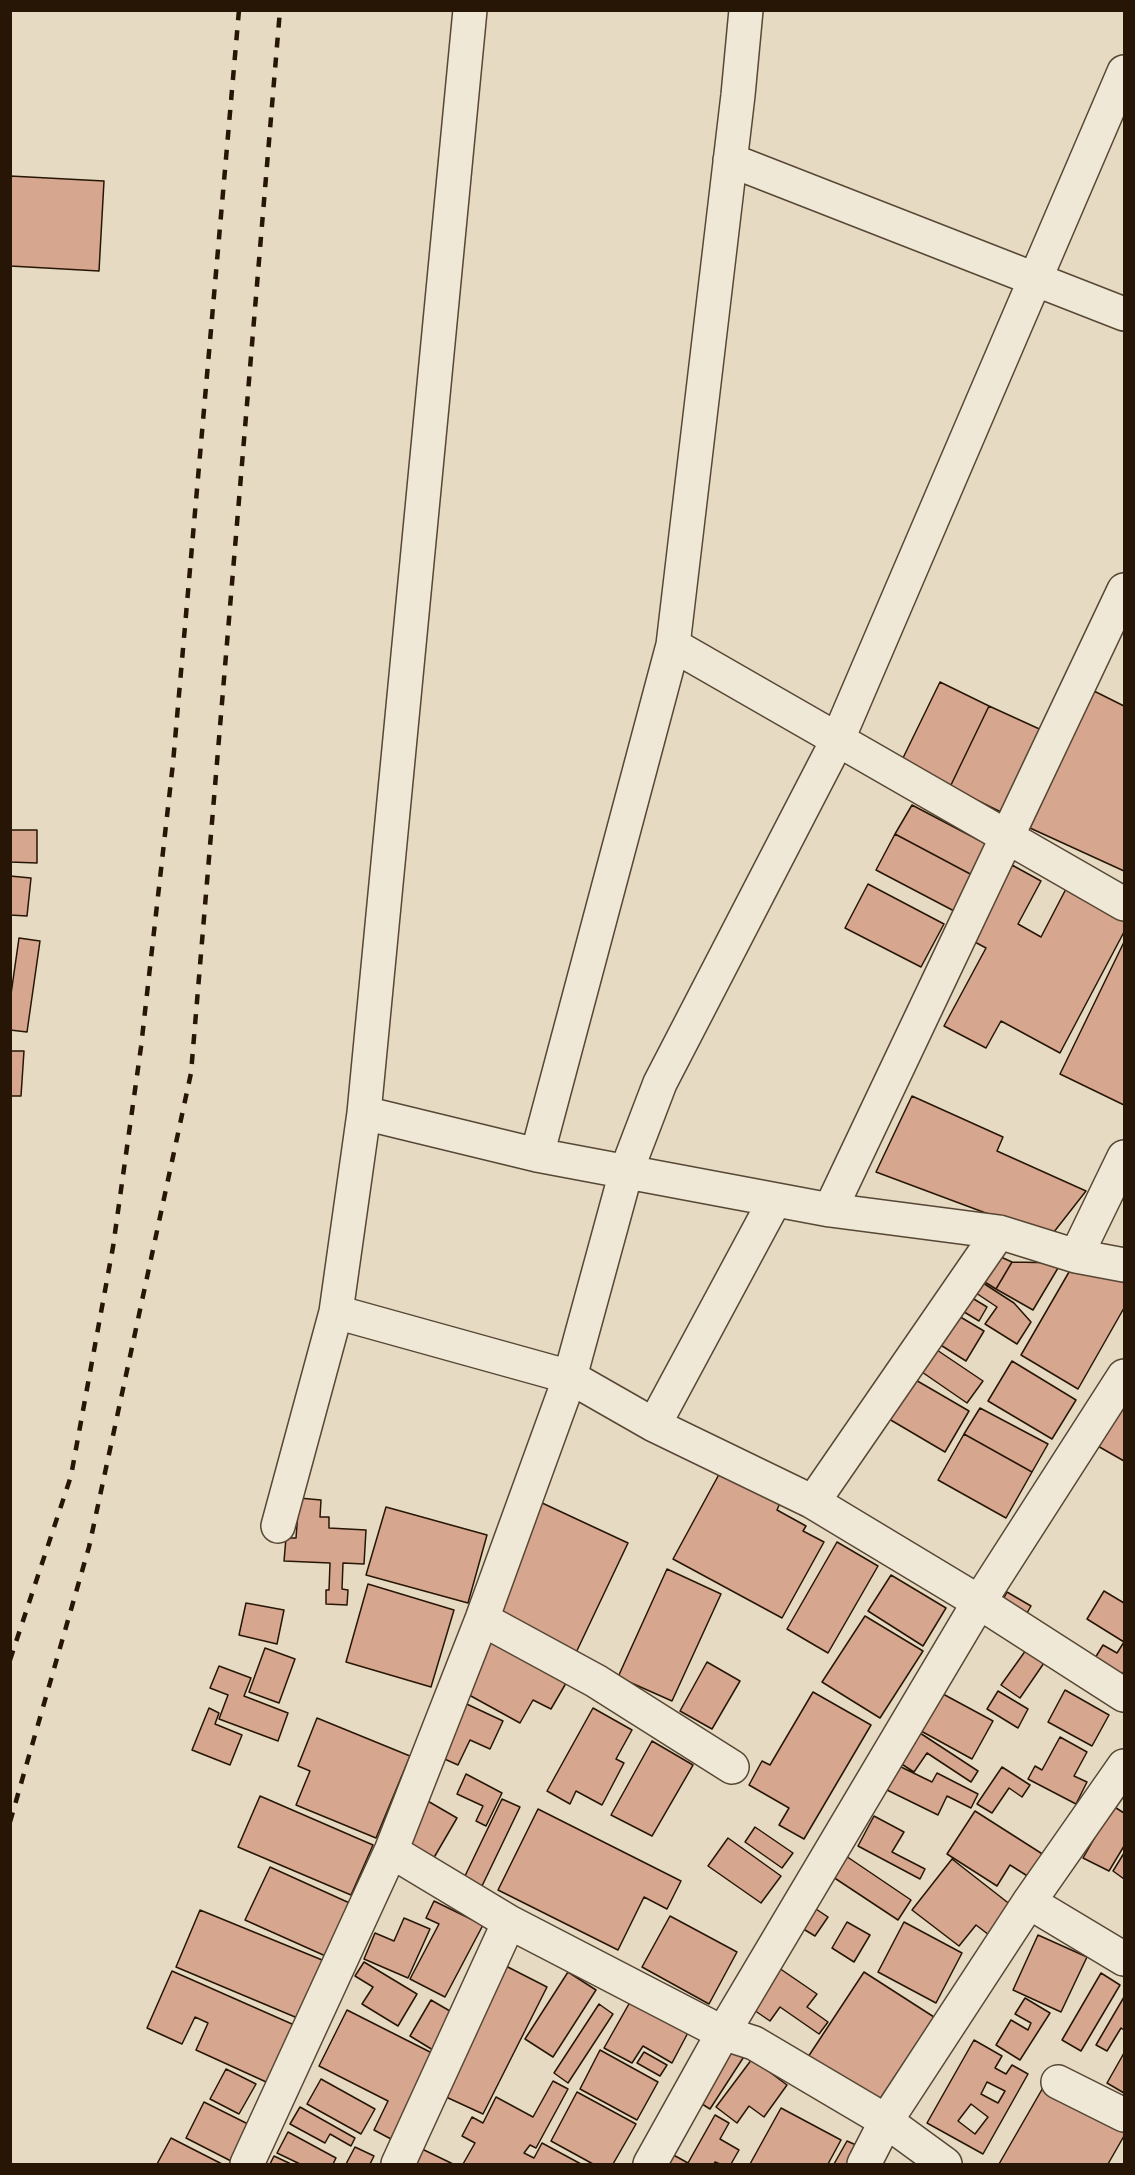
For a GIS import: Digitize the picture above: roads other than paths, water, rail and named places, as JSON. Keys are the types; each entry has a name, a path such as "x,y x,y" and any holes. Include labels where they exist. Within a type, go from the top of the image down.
{"street":[{"path":"278,1526 336,1312 364,1113 470,10"},
{"path":"537,1155 673,645 746,10"},
{"path":"247,2164 391,1851 482,1619 570,1377 626,1172 660,1083 837,741 1125,72"},
{"path":"730,160 1125,314"},
{"path":"830,1210 1125,590"},
{"path":"673,645 1125,904"},
{"path":"364,1113 537,1155 775,1200 830,1210 999,1232 1076,1256 1125,1265"},
{"path":"1076,1256 1125,1157"},
{"path":"654,1425 775,1200"},
{"path":"813,1502 999,1232"},
{"path":"336,1312 570,1377 654,1425 813,1502 979,1602 1125,1695"},
{"path":"650,2164 723,2033 979,1602 1125,1376"},
{"path":"482,1619 596,1681 732,1767"},
{"path":"864,2164 886,2121 1029,1902 1125,1766"},
{"path":"391,1851 509,1922 723,2033 753,2043 886,2121 945,2164"},
{"path":"1029,1902 1125,1959"},
{"path":"398,2164 509,1922"},
{"path":"1058,2082 1125,2115"}],"railway":[{"path":"10,1660 71,1476 113,1247 141,1047 173,763 239,10"},
{"path":"10,1822 89,1547 191,1073 280,10"}]}
